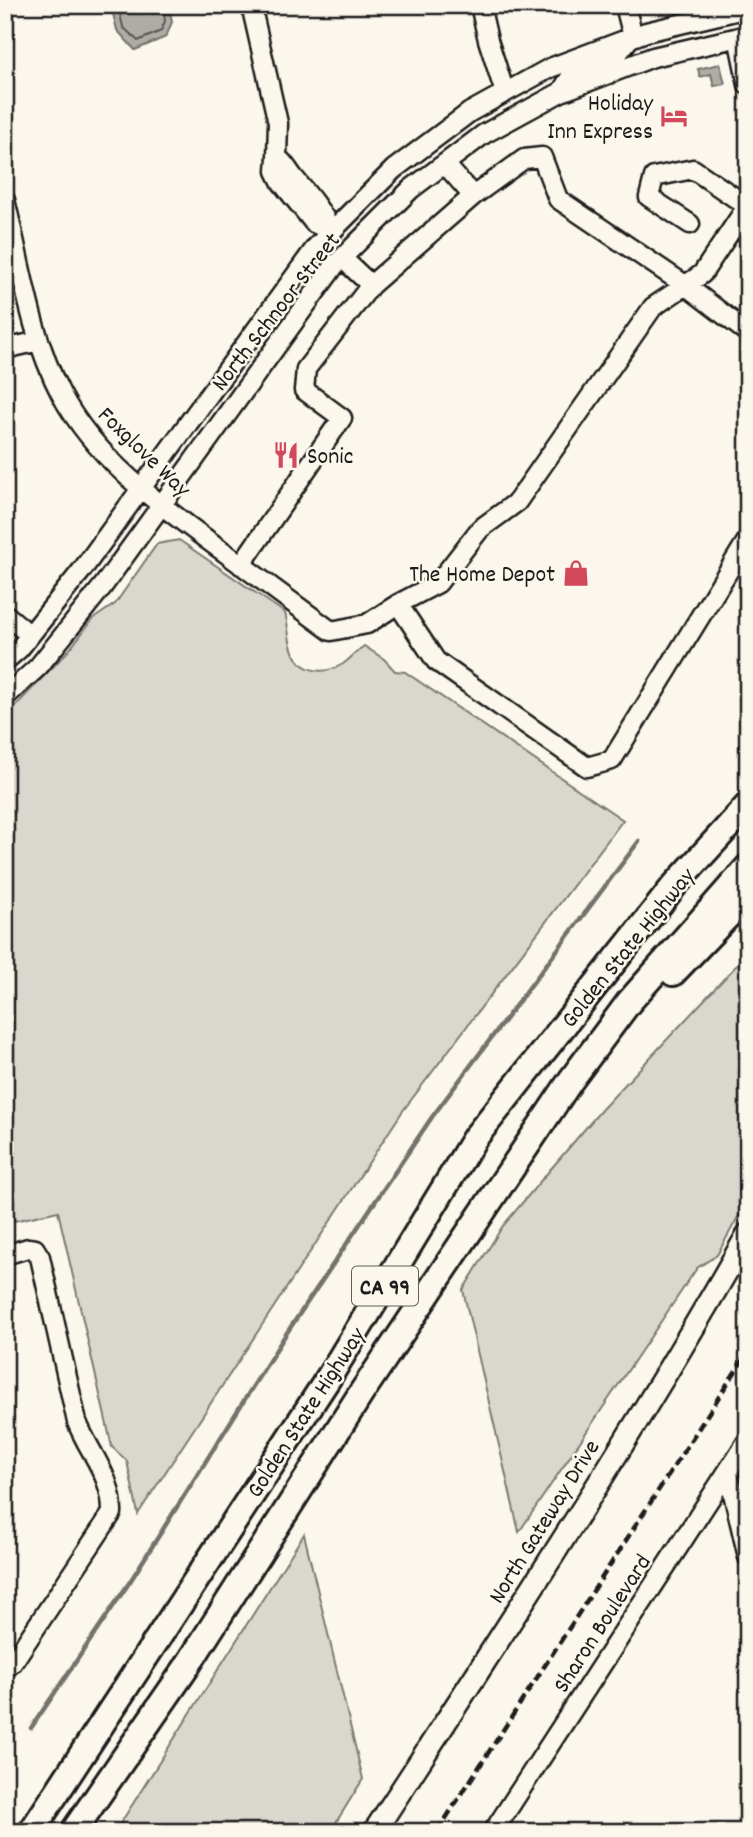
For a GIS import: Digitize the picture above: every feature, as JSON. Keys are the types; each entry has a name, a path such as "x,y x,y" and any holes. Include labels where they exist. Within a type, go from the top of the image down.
{"highway":[{"name":"Golden State Highway","path":"31,1832 329,1377 474,1139 674,886 748,805"},
{"name":"Golden State Highway","path":"74,1832 186,1668 369,1380 571,1080 629,1002 748,867"},
{"path":"571,1080 748,895"},
{"path":"20,1832 55,1792"}],"main road":[{"name":"North Gateway Drive","path":"373,1832 631,1431 748,1234"}],"street":[{"path":"251,5 278,123 277,158 286,164 292,176 320,207 332,231 328,251 294,294 295,320"},
{"path":"480,5 505,93"},
{"path":"561,92 572,75 615,57 631,38 625,5"},
{"name":"North Schnoor Street","path":"5,661 30,635 82,570 316,247 394,169 470,112 550,68 631,38 748,8"},
{"path":"743,36 748,85"},
{"name":"North Schnoor Street","path":"5,697 46,657 103,586 342,258 411,189 484,134 561,92 653,57 743,36"},
{"path":"241,565 342,418 304,390 306,369 371,285 473,196 524,159 542,157 558,199 685,285 748,334"},
{"path":"445,164 473,196"},
{"path":"690,224 649,197 654,177 693,169 748,206 702,274 653,307 517,502 480,529 438,583 398,604 436,661 587,767 612,760 748,539"},
{"name":"Foxglove Way","path":"5,200 39,341 61,393 80,424 140,488 331,631 367,624 398,604"},
{"path":"342,258 371,285"},
{"path":"5,349 39,341"},
{"path":"5,614 30,635"},
{"path":"5,1255 28,1248 36,1250 40,1256 77,1422 85,1442 100,1463 112,1504 112,1513 13,1662 5,1669"},
{"name":"Sharon Boulevard","path":"493,1832 748,1440"},
{"path":"728,1472 748,1557"}],"shaded area":[{"path":"179,540 285,613 294,654 304,666 318,671 335,668 364,646 384,659 395,671 405,672 623,820 402,1112 138,1514 127,1461 112,1447 58,1211 14,1221 5,1182 5,717 69,650 93,619 115,604 157,544"},
{"path":"748,953 748,1199 717,1255 697,1268 519,1532 463,1290 502,1227 538,1184 602,1109"},
{"path":"304,1534 363,1779 330,1832 115,1832"}],"water":[{"path":"111,5 169,5 172,22 166,37 135,50 117,30"},
{"path":"720,64 725,84 714,86 711,74 700,77 698,69"}],"waterway":[{"path":"31,1728 131,1580 284,1337 432,1117 639,841"}],"railway":[{"path":"437,1832 748,1352"}],"place":[{"name":"Holiday Inn Express","path":"674,116"},
{"name":"Sonic","path":"286,455"},
{"name":"The Home Depot","path":"576,573"}]}
